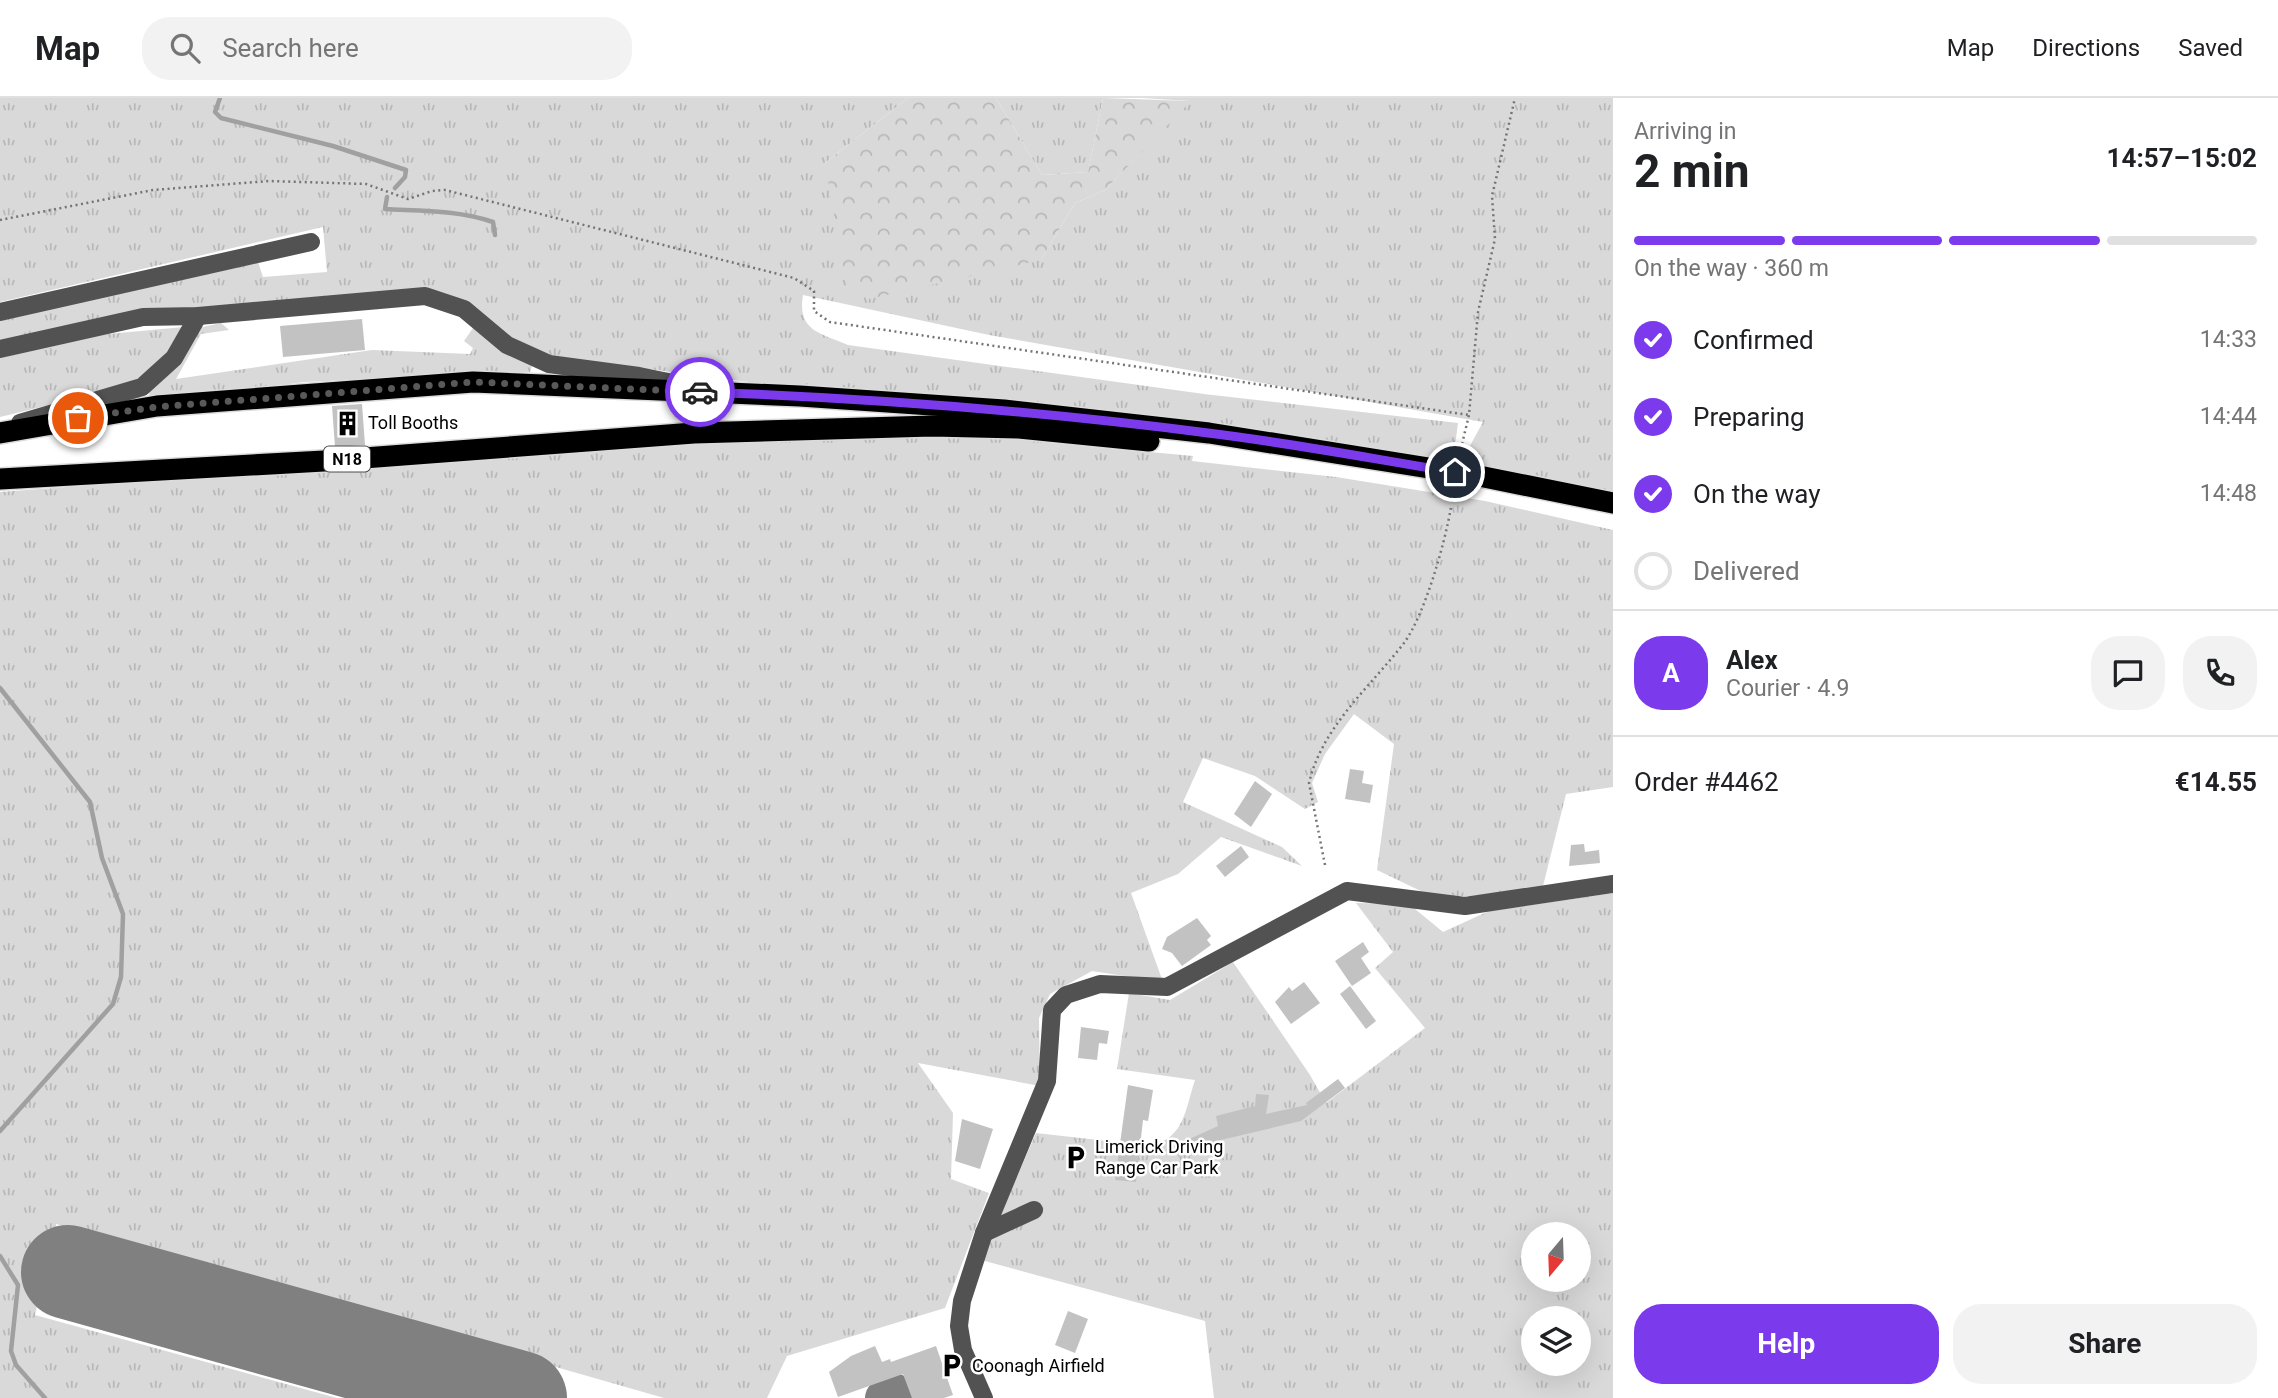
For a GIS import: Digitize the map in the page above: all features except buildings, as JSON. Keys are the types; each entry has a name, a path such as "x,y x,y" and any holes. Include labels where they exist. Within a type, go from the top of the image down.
{"highway":[{"path":"0,431 157,407 473,382 1004,410 1209,433 1479,476 1613,503"},
{"name":"N18","path":"0,479 324,461 694,433 932,426 1019,428 1207,446 1469,486 1613,518"}],"street":[{"path":"0,312 311,242"},
{"path":"0,349 143,317 198,316 425,296 464,309 507,345 550,363 639,376 714,393"},
{"path":"0,431 142,387 174,358 198,316"},
{"path":"984,1398 963,1350 959,1326 966,1285 984,1233 1047,1081 1052,1010 1066,995 1100,984 1167,987 1347,891 1465,906 1613,884"},
{"path":"984,1233 1034,1210"}],"path":[{"path":"1462,444 1469,415 1478,312 1495,239 1492,196 1515,98"},
{"path":"0,220 117,196 191,186 327,181 382,187 408,198 445,190 794,278 814,291 814,311 830,322 1469,415"},
{"path":"1325,865 1309,783 1312,770 1325,742 1355,700 1406,640 1438,566 1451,507"}],"green space":[{"path":"0,98 908,98 825,163 1041,260 1075,203 1105,190 1190,101 1142,98 1613,98 1613,494 548,356 511,340 422,289 280,302 0,345 0,317 258,262 263,277 327,272 323,227 0,302","holes":["803,295 989,335 1483,422 1465,455 1454,453 1458,423 1204,394 848,345 820,333 807,323 802,307"]},
{"path":"908,98 996,98 1042,175 1088,172 1103,98 1191,101 1105,190 1075,203 1041,260 869,299 846,284 825,163"},
{"path":"996,98 1103,98 1088,172 1042,175"},
{"path":"221,323 229,330 201,334 176,379 372,350 470,354 473,348 464,341 473,328 505,352 532,366 530,372 304,382 148,402 150,389 198,328"},
{"path":"184,327 160,365 124,387 0,417 0,358 97,335"},
{"path":"926,431 1193,456 1192,461 1336,477 1485,501 1613,530 1613,787 1566,794 1542,890 1470,896 1431,896 1377,870 1394,744 1354,714 1325,754 1312,783 1318,802 1305,809 1255,776 1203,758 1183,802 1282,847 1302,866 1221,837 1178,874 1131,893 1163,982 1092,971 1050,994 1039,1018 1040,1086 918,1063 953,1113 951,1179 989,1193 945,1308 787,1356 767,1398 664,1398 56,1224 35,1315 337,1398 0,1398 0,492 685,441"},
{"path":"1613,893 1613,1398 1214,1398 1205,1321 981,1260 1036,1133 1152,1146 1171,1136 1182,1120 1195,1080 1117,1069 1129,993 1170,1000 1233,962 1326,1103 1425,1028 1375,968 1393,952 1356,903 1409,904 1443,932 1489,911"}],"waterway":[{"path":"220,98 215,112 221,118 333,146 406,170 405,177 395,188"},
{"path":"387,197 385,209 439,212 480,218 493,222 495,235"},
{"path":"0,688 90,802 102,858 123,914 121,977 113,1004 0,1131"},
{"path":"0,1256 18,1285 11,1351 16,1365 45,1398"}],"taxiway":[{"path":"884,1398 894,1392 895,1398"}],"runway":[{"path":"68,1272 520,1398"}],"way so far":[{"path":"78,418 157,407 347,389 473,382 700,392"}],"place":[{"name":"Toll Booths","path":"348,423"},
{"name":"Limerick Driving Range Car Park","path":"1075,1157"},
{"name":"Coonagh Airfield","path":"952,1366"}],"route":[{"path":"700,392 1004,410 1209,433 1455,472"}]}
